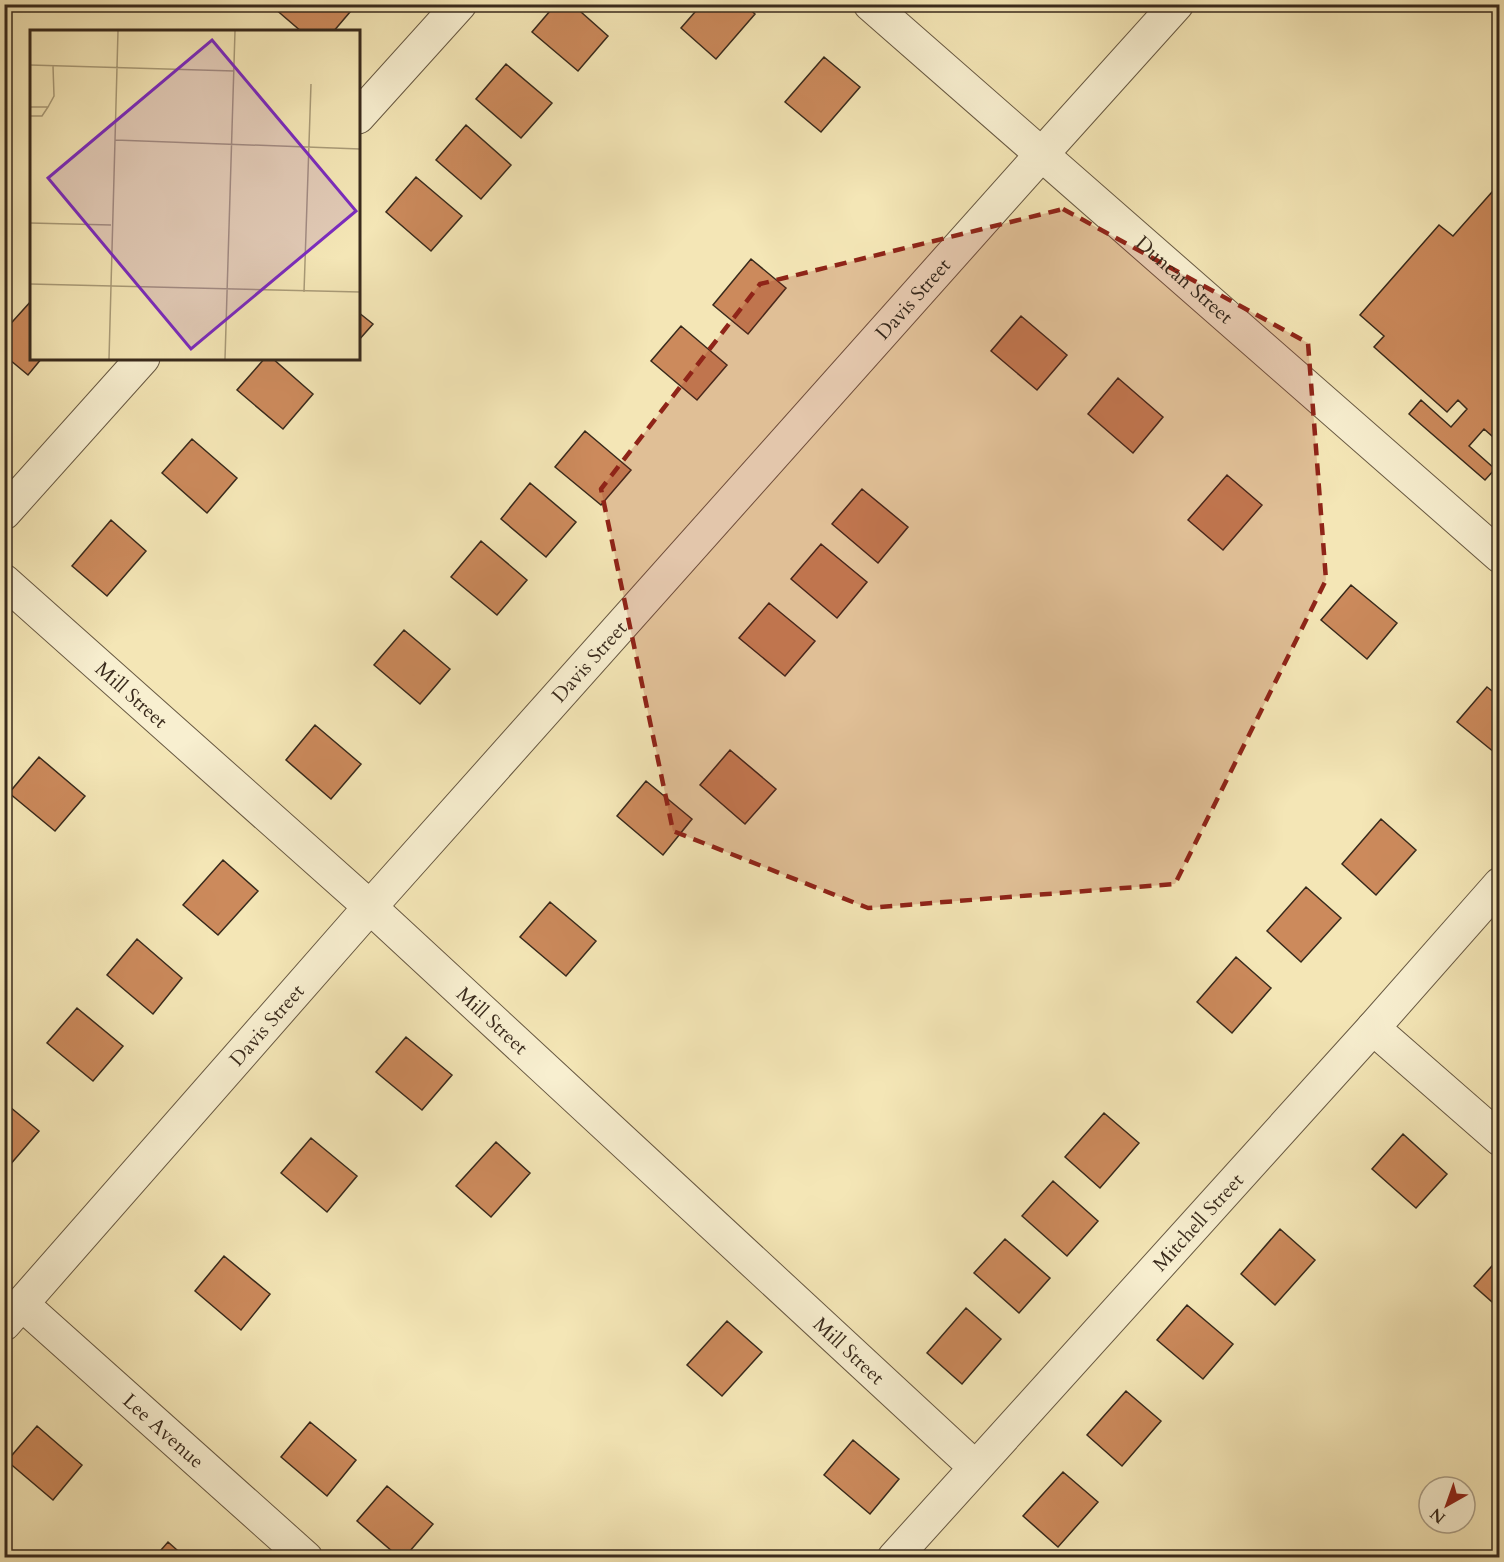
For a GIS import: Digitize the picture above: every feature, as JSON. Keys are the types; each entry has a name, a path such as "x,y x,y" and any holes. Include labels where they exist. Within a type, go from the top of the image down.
{"street":[{"path":"360,115 460,4"},
{"name":"Duncan Street","path":"870,4 1500,556"},
{"name":"Davis Street","path":"13,1314 370,907 1177,4"},
{"path":"4,513 141,360"},
{"name":"Mill Street","path":"4,581 370,907 975,1467"},
{"name":"Mitchell Street","path":"894,1557 1374,1028 1500,884"},
{"path":"1374,1028 1500,1139"},
{"name":"Lee Avenue","path":"13,1314 306,1557"}],"highlighted area":[{"path":"1063,209 1308,343 1326,580 1175,884 868,908 673,831 601,489 760,284"}],"building":[{"path":"277,4 341,4 350,12 335,30 300,30 274,8"},
{"path":"556,4 572,4 608,36 578,71 532,32"},
{"path":"702,4 744,4 755,14 716,59 681,28"},
{"path":"824,57 860,87 821,132 785,102"},
{"path":"506,64 552,103 521,138 476,99"},
{"path":"466,125 511,165 481,199 436,160"},
{"path":"416,177 462,216 431,251 386,212"},
{"path":"1500,183 1500,443 1484,429 1469,446 1495,469 1485,480 1409,414 1421,400 1451,427 1467,409 1458,400 1447,412 1374,347 1384,336 1360,315 1439,225 1453,236"},
{"path":"751,259 786,288 748,334 713,305"},
{"path":"30,302 30,360 40,360 28,375 4,355 4,331"},
{"path":"360,314 373,324 360,339"},
{"path":"1021,316 1067,355 1037,390 991,351"},
{"path":"681,326 727,365 697,400 651,361"},
{"path":"263,360 274,360 313,394 283,429 237,390"},
{"path":"1118,378 1163,417 1133,453 1088,414"},
{"path":"585,431 631,470 601,505 555,467"},
{"path":"192,439 237,478 207,513 162,473"},
{"path":"1227,475 1262,505 1223,550 1188,520"},
{"path":"530,483 576,522 546,557 501,519"},
{"path":"862,489 908,527 878,563 832,524"},
{"path":"111,520 146,551 107,596 72,566"},
{"path":"481,541 527,580 497,615 451,577"},
{"path":"821,544 867,582 837,618 791,579"},
{"path":"1351,585 1397,623 1367,659 1321,620"},
{"path":"769,603 815,641 785,676 739,638"},
{"path":"404,630 450,669 420,704 374,665"},
{"path":"1487,687 1500,697 1500,757 1457,722"},
{"path":"315,725 361,764 331,799 286,760"},
{"path":"730,750 776,789 745,824 700,785"},
{"path":"39,757 85,796 55,831 9,793"},
{"path":"646,781 692,819 663,855 617,816"},
{"path":"1381,819 1416,850 1376,895 1342,864"},
{"path":"223,860 258,891 218,935 183,905"},
{"path":"1306,887 1341,918 1301,962 1267,931"},
{"path":"550,902 596,941 566,976 520,937"},
{"path":"137,939 182,978 153,1014 107,975"},
{"path":"1236,957 1271,988 1232,1033 1197,1002"},
{"path":"77,1008 123,1046 93,1081 47,1043"},
{"path":"406,1037 452,1075 422,1110 376,1072"},
{"path":"4,1102 39,1131 9,1166 4,1163"},
{"path":"1104,1113 1139,1143 1100,1188 1065,1157"},
{"path":"1403,1134 1447,1174 1416,1208 1372,1169"},
{"path":"311,1138 357,1176 327,1212 281,1173"},
{"path":"496,1142 530,1173 491,1217 456,1186"},
{"path":"1053,1181 1098,1221 1067,1256 1022,1216"},
{"path":"1280,1229 1315,1260 1275,1305 1241,1274"},
{"path":"1005,1239 1050,1278 1019,1313 974,1273"},
{"path":"224,1256 270,1294 241,1330 195,1291"},
{"path":"1500,1257 1500,1309 1474,1286"},
{"path":"1187,1305 1233,1344 1203,1379 1157,1340"},
{"path":"966,1308 1001,1339 962,1384 927,1353"},
{"path":"727,1321 762,1352 722,1396 687,1365"},
{"path":"1126,1391 1161,1421 1122,1466 1087,1435"},
{"path":"310,1422 356,1460 327,1496 281,1457"},
{"path":"37,1426 82,1465 53,1500 7,1461"},
{"path":"853,1440 899,1479 870,1514 824,1475"},
{"path":"1063,1472 1098,1502 1058,1547 1023,1516"},
{"path":"387,1486 433,1524 404,1558 400,1558 357,1521"},
{"path":"168,1542 186,1558 154,1558"}]}
